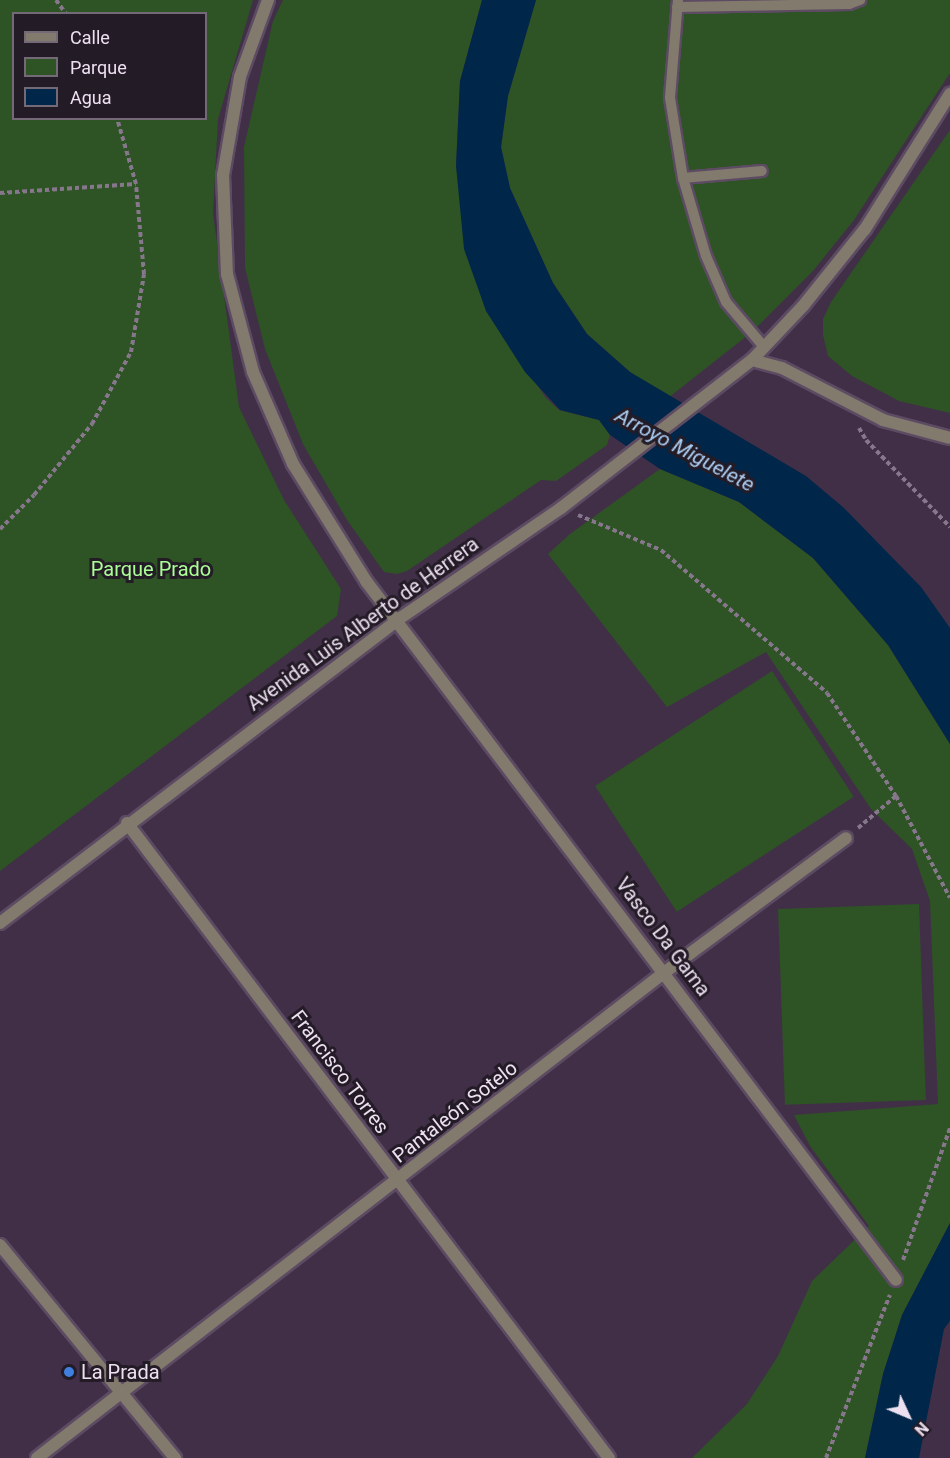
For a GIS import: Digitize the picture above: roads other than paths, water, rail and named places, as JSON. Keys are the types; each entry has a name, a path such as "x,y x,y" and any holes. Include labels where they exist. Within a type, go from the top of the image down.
{"street":[{"name":"Vasco Da Gama","path":"268,0 240,77 223,175 227,274 253,372 293,464 366,581 897,1280"},
{"name":"Avenida Luis Alberto de Herrera","path":"0,923 127,823 396,621 561,508 752,360 803,306 865,229 950,94"},
{"path":"752,360 782,368 883,420 950,438"},
{"name":"Francisco Torres","path":"127,823 609,1458"},
{"name":"Pantaleón Sotelo","path":"38,1458 122,1390 398,1182 665,972 846,838"},
{"path":"0,1245 122,1390 175,1458"}],"lane":[{"path":"764,347 726,302 706,256 683,178 670,98 677,4 849,4 860,0"},
{"path":"683,178 762,171"}],"water":[{"name":"Arroyo Miguelete","path":"482,0 536,0 508,96 501,147 510,188 553,283 587,334 630,372 806,476 844,508 921,587 950,628 950,744 888,645 813,558 739,502 660,469 610,435 599,420 560,410 525,372 486,311 464,249 456,166 460,81"},
{"path":"950,1223 950,1321 944,1329 919,1458 865,1458 883,1374 902,1315"}],"place":[{"name":"La Prada","path":"69,1372"}],"park label":[{"name":"Parque Prado","path":"151,569"}]}
